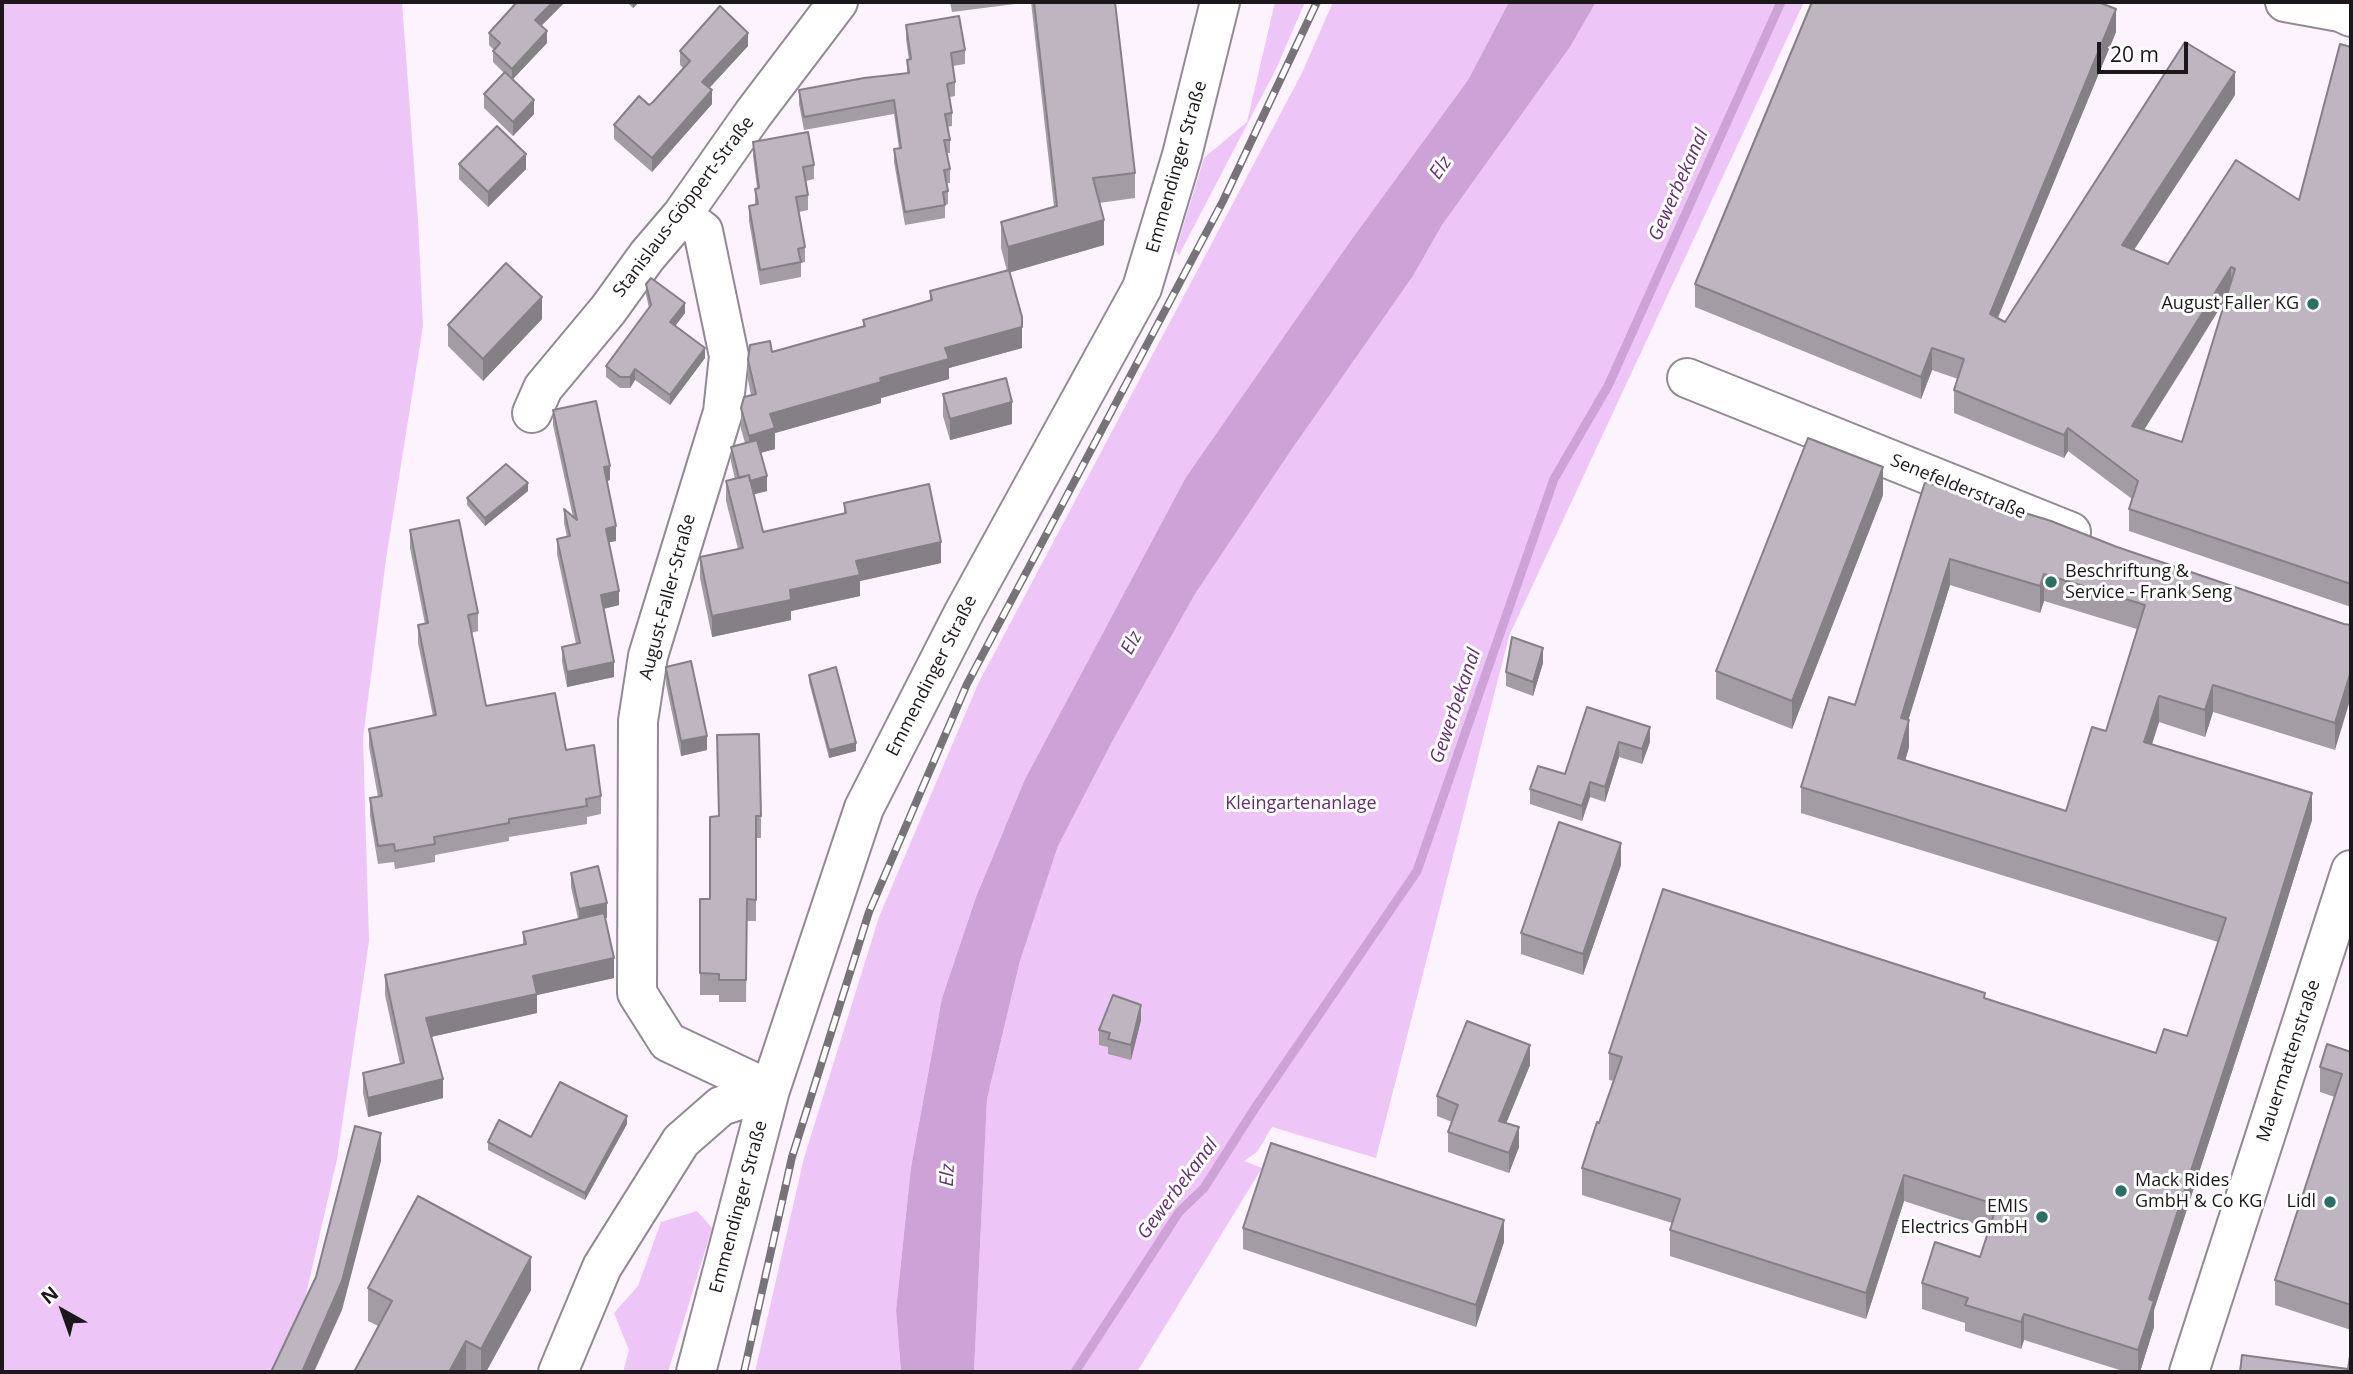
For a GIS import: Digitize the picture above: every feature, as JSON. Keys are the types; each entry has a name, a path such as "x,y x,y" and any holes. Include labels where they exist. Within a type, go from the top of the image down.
{"street":[{"name":"Stanislaus-Göppert-Straße","path":"532,413 543,388 682,215 753,114 838,2"},
{"name":"Emmendinger Straße","path":"696,1372 770,1090 864,808 963,614 1142,288 1182,155 1220,2"},
{"path":"2285,2 2347,13"},
{"name":"August-Faller-Straße","path":"682,215 703,230 729,356 723,412 648,656 638,721 637,993 668,1042 770,1090"},
{"name":"Senefelderstraße","path":"1687,378 2099,543"},
{"name":"Mauermattenstraße","path":"2189,1372 2351,870"},
{"path":"558,1372 602,1267 681,1141 720,1106 770,1090"}],"green space":[{"path":"2,2 402,2 423,326 386,559 363,738 369,941 337,1159 305,1299 272,1372 2,1372"},
{"path":"1275,2 1305,2 1276,69 1179,255 1176,250 1204,158 1247,122"},
{"path":"1333,2 1509,2 1468,80 1349,243 1186,477 1025,779 976,897 942,998 911,1167 896,1310 901,1372 755,1372 804,1158 879,917 978,684 1302,73"},
{"name":"Kleingartenanlage","path":"1596,2 1804,2 1509,636 1376,1158 1272,1127 1257,1152 1244,1161 1262,1168 1137,1372 974,1372 987,1099 1020,961 1058,846 1113,740 1195,594 1413,276 1442,225 1570,47"},
{"path":"697,1211 712,1228 668,1372 623,1372 629,1350 614,1313 638,1286 661,1222"}],"water":[{"name":"Elz","path":"1509,2 1596,2 1570,47 1442,225 1413,276 1195,594 1113,740 1058,846 1020,961 987,1099 974,1372 901,1372 896,1310 911,1167 942,998 976,897 1025,779 1186,477 1349,243 1468,80"}],"building":[{"path":"517,2 553,2 535,20 547,31 512,69 493,51 500,43 489,33"},
{"path":"1034,2 1115,2 1135,173 1093,178 1104,220 1008,247 1001,222 1057,206"},
{"path":"1812,2 2098,2 2116,9 1990,314 2005,322 2185,42 2235,72 2122,245 2168,264 2236,160 2299,200 2340,44 2351,47 2351,584 2129,509 2138,481 2068,428 2064,435 1954,390 1964,359 1932,348 1921,377 1695,284","holes":["2231,267 2235,269 2182,442 2132,426"]},
{"path":"720,6 748,33 702,82 712,90 652,158 614,125 639,96 649,105 653,102 690,61 680,51"},
{"path":"959,16 965,50 951,53 955,82 947,84 952,113 945,114 950,140 944,140 950,169 944,170 948,191 943,192 945,205 905,212 894,149 901,148 894,100 804,117 799,90 909,73 907,60 911,59 906,25"},
{"path":"505,72 534,100 513,122 484,94"},
{"path":"497,126 526,154 488,192 459,164"},
{"path":"808,132 814,165 803,167 808,195 796,197 805,247 798,249 801,262 760,270 749,206 758,204 755,189 759,188 753,142"},
{"path":"506,263 542,297 483,359 448,325"},
{"path":"1009,270 1022,317 1022,327 945,348 949,359 880,378 881,382 770,414 775,428 749,436 741,408 744,397 756,394 748,360 750,345 770,341 772,352 865,326 863,320 932,300 930,291"},
{"path":"651,278 685,303 670,322 705,348 670,395 635,369 630,377 620,377 606,366 651,305 646,284"},
{"path":"1006,378 1012,402 950,419 943,394"},
{"path":"596,401 610,466 604,467 616,526 606,529 619,591 601,595 614,662 567,672 562,647 580,643 557,539 570,536 564,509 577,520 553,410"},
{"path":"1808,438 1883,467 1792,701 1716,671"},
{"path":"757,440 767,476 750,481 749,475 739,478 731,447"},
{"path":"506,464 528,483 485,518 467,498"},
{"path":"749,475 763,532 846,513 844,503 929,484 941,542 856,561 860,575 790,590 791,600 712,616 700,557 743,548 726,481"},
{"path":"1925,482 2051,521 2117,547 2351,625 2351,671 2335,723 2213,685 2205,710 2159,696 2144,742 2312,793 2149,1299 2154,1301 2138,1350 2024,1314 2021,1322 1965,1305 1968,1298 1922,1283 1935,1242 1980,1257 1997,1205 1904,1175 1866,1293 1670,1230 1680,1199 1582,1168 1622,1057 1609,1053 1663,889 1985,993 1984,998 2156,1053 2164,1029 2187,1036 2226,918 1801,787 1829,697 1855,705","holes":["1950,559 2040,586 2044,574 2145,605 2106,731 2092,727 2066,811 1898,758 1909,720 1901,718"]},
{"path":"459,520 478,613 468,615 486,706 555,693 566,750 594,745 601,796 586,799 587,806 509,819 509,823 434,837 435,844 395,851 394,844 378,846 370,798 382,796 369,729 436,715 418,625 428,623 410,530"},
{"path":"1512,637 1543,648 1533,682 1506,672"},
{"path":"691,661 707,736 681,741 666,667"},
{"path":"836,667 856,743 829,750 809,675"},
{"path":"1587,707 1650,727 1642,749 1619,742 1605,787 1590,782 1582,806 1530,789 1538,766 1565,774"},
{"path":"759,734 761,816 756,816 756,900 747,899 746,980 719,980 719,974 700,973 700,899 710,899 710,817 719,816 717,735"},
{"path":"1559,822 1621,843 1583,954 1521,933"},
{"path":"598,866 607,903 579,909 571,873"},
{"path":"604,913 614,958 533,976 537,994 426,1018 443,1079 368,1098 363,1073 404,1063 385,975 526,944 523,932"},
{"path":"1113,995 1141,1005 1131,1045 1108,1039 1110,1033 1099,1030"},
{"path":"1467,1021 1530,1045 1499,1121 1519,1127 1509,1153 1448,1132 1458,1105 1437,1096"},
{"name":"Lidl","path":"2327,1044 2351,1052 2351,1305 2275,1280 2342,1074 2320,1067"},
{"path":"560,1082 627,1116 585,1193 488,1142 499,1120 531,1137"},
{"path":"355,1126 381,1133 342,1281 302,1372 271,1372 316,1277"},
{"path":"1271,1143 1504,1220 1476,1305 1243,1228"},
{"path":"418,1196 531,1257 481,1349 466,1341 449,1372 354,1372 392,1301 368,1288"},
{"path":"2351,1350 2351,1372 2240,1372 2242,1355 2348,1369"}],"waterway":[{"name":"Gewerbekanal","path":"1075,1372 1179,1212 1204,1188 1255,1108 1417,871 1554,479 1608,386 1781,2"}],"railway":[{"path":"744,1372 792,1157 869,912 967,684 1223,201 1317,2"}],"place":[{"name":"August Faller KG","path":"2313,304"},
{"name":"Beschriftung & Service - Frank Seng","path":"2051,582"},
{"name":"Mack Rides GmbH & Co KG","path":"2121,1191"},
{"name":"Lidl","path":"2330,1202"},
{"name":"EMIS Electrics GmbH","path":"2042,1217"}]}
